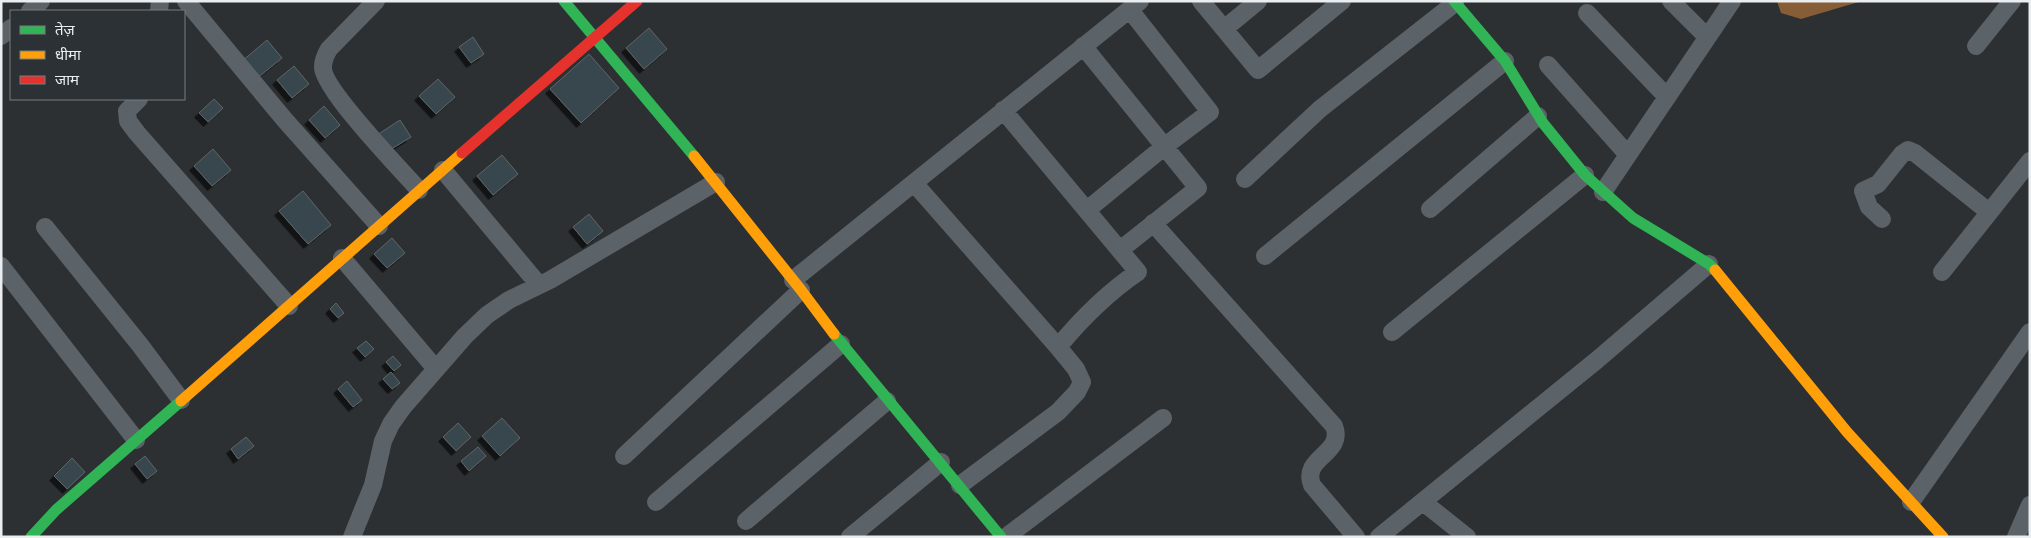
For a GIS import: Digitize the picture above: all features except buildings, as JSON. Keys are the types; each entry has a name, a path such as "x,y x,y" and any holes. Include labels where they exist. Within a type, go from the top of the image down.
{"street":[{"path":"31,10 41,1"},
{"path":"186,1 284,119 379,226"},
{"path":"376,1 330,49 324,57 322,68 325,76 351,114 419,190"},
{"path":"564,1 716,182 841,344 887,401 960,484 1001,537"},
{"path":"32,537 56,510 637,1"},
{"path":"1201,1 1258,70 1342,1"},
{"path":"1224,29 1258,1"},
{"path":"1672,1 1707,37"},
{"path":"1603,192 1666,96 1732,1"},
{"path":"1976,46 2012,1"},
{"path":"1245,179 1320,109 1456,2 1504,61 1538,116 1584,175 1645,227 1709,264 1847,432 1943,537"},
{"path":"624,456 797,285 914,183 1135,6 1210,112 1087,210"},
{"path":"1587,13 1666,96"},
{"path":"1083,46 1198,188 1120,250"},
{"path":"1265,256 1504,61"},
{"path":"1548,65 1628,155"},
{"path":"136,100 127,111 128,121 289,306"},
{"path":"1004,110 1138,272 1116,287 1081,321 1058,347"},
{"path":"1430,209 1538,116"},
{"path":"1882,219 1869,207 1863,191 1878,184 1902,154 1908,150 1915,153 1989,212"},
{"path":"1942,272 2030,161"},
{"path":"443,170 539,285"},
{"path":"1392,332 1584,175"},
{"path":"352,537 373,485 383,441 391,424 465,336 487,315 509,300 539,285 716,182"},
{"path":"914,183 1058,347 1076,369 1082,382 1077,392 1058,412 960,484"},
{"path":"1153,223 1334,426 1337,434 1335,442 1311,468 1308,476 1312,485 1356,537"},
{"path":"46,227 140,345 181,400"},
{"path":"342,258 436,369"},
{"path":"1379,537 1597,360 1709,264"},
{"path":"1,266 136,440"},
{"path":"1911,502 2030,332"},
{"path":"656,502 841,344"},
{"path":"746,521 887,401"},
{"path":"1006,537 1162,418"},
{"path":"858,535 941,462"},
{"path":"1423,502 1467,537"},
{"path":"2016,537 2030,506"}],"shaded area":[{"path":"1777,1 1862,1 1801,19 1781,13"}],"traffic: fast":[{"path":"564,1 694,156"},
{"path":"1454,1 1505,61 1543,123 1585,175 1633,218 1709,264 1715,270"},
{"path":"834,334 1001,537"},
{"path":"31,537 56,510 181,401"}],"traffic: slow":[{"path":"181,401 462,153"},
{"path":"694,156 834,334"},
{"path":"1715,270 1847,432 1943,537"}],"traffic: jam":[{"path":"462,153 637,1"}]}
